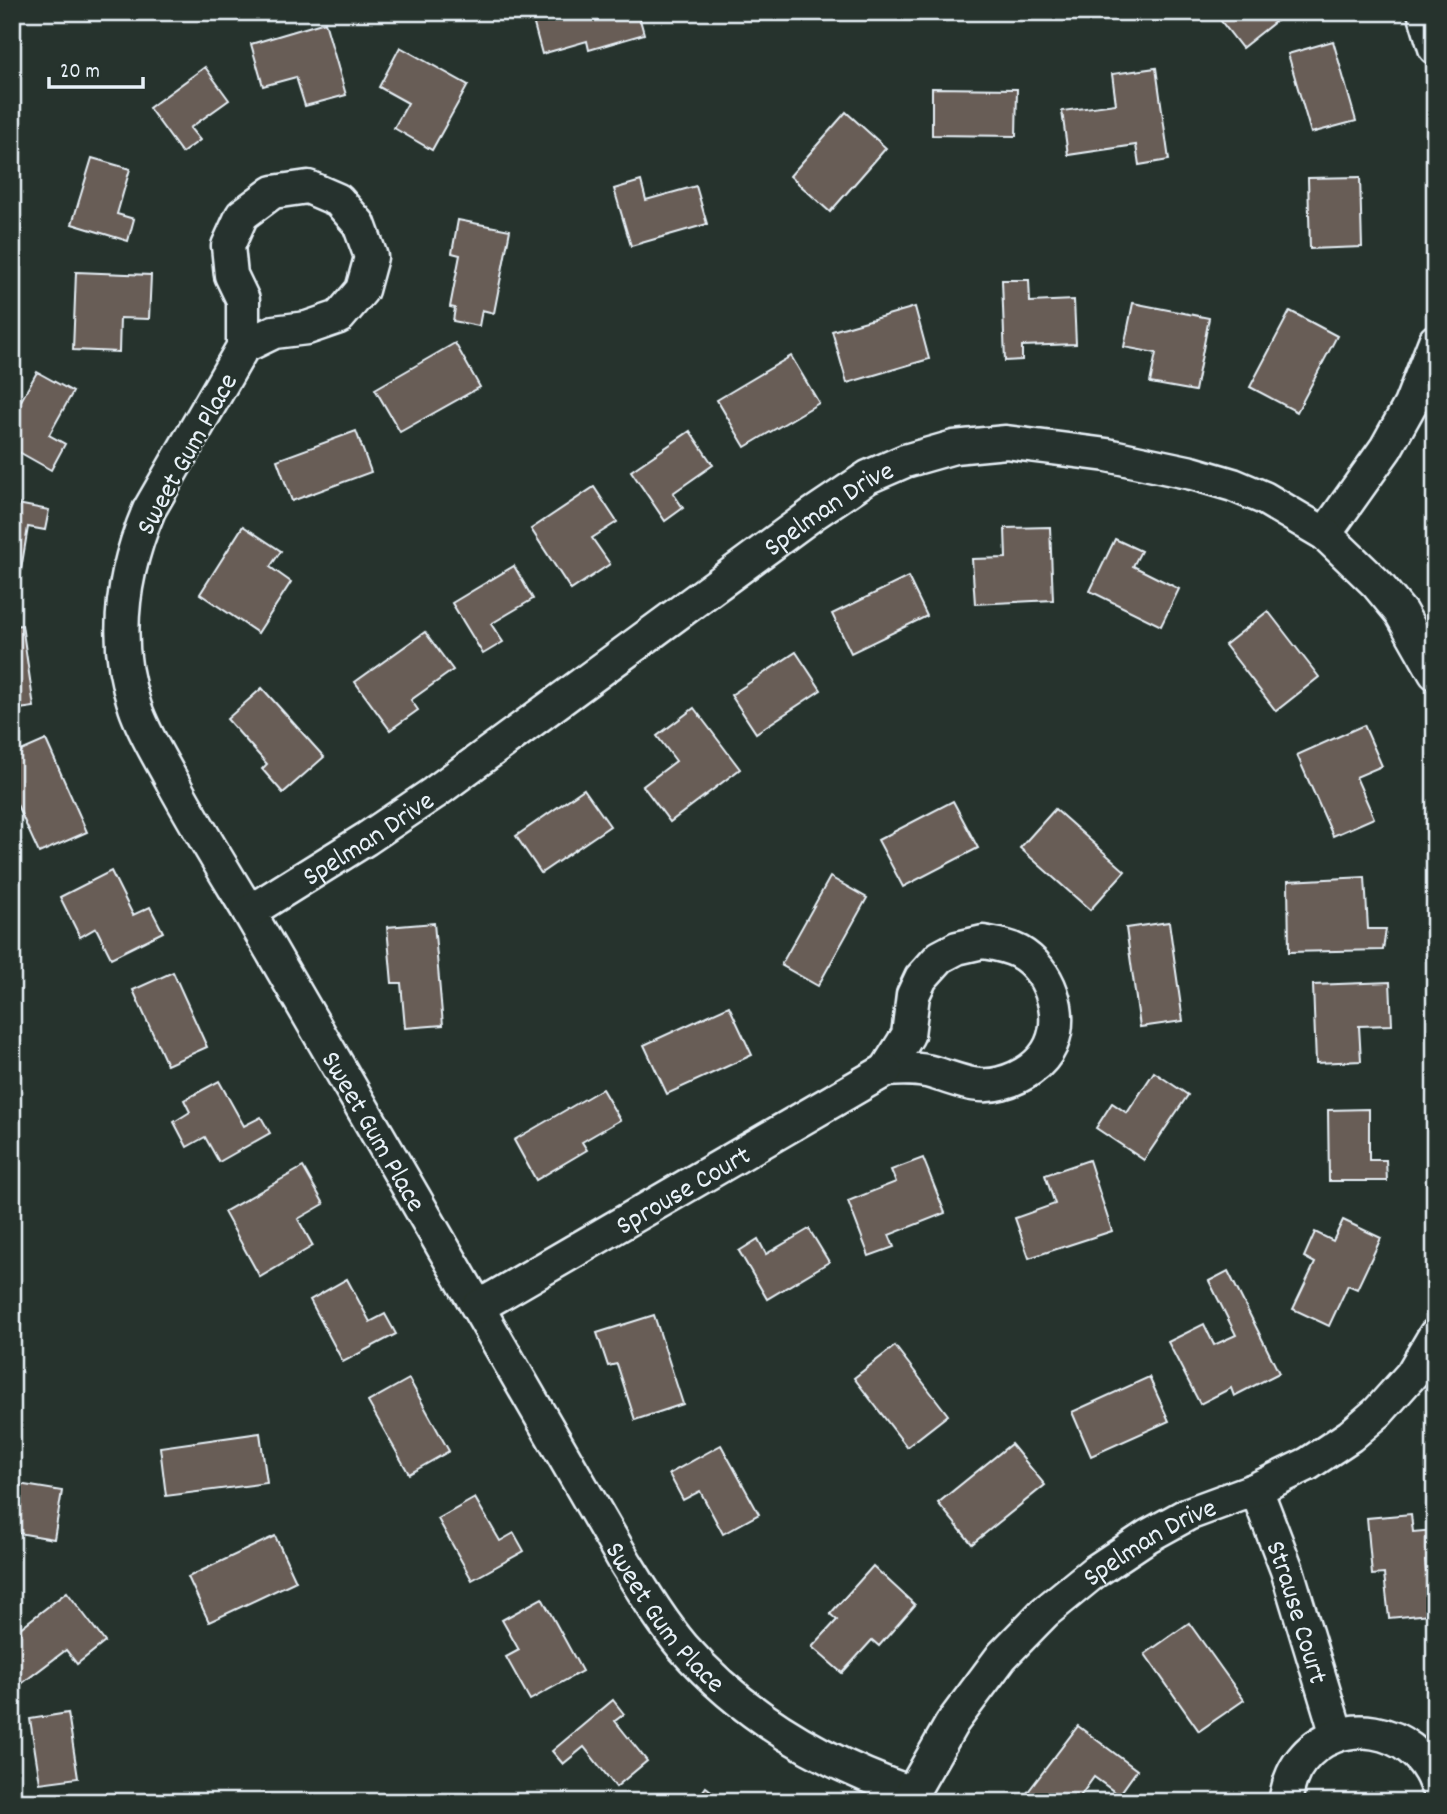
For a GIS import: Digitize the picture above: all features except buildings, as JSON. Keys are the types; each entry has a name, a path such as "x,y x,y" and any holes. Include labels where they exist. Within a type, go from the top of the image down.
{"street":[{"path":"1424,12 1435,48"},
{"name":"Sweet Gum Place","path":"243,347 274,332 307,328 339,317 362,290 372,257 359,224 338,200 308,187 273,192 242,215 228,246 231,275 243,300 243,347 149,510 129,565 122,619 123,653 135,708 146,734 625,1562 656,1611 683,1646 721,1686 764,1720 832,1761 910,1798"},
{"path":"1325,534 1386,448 1410,405 1435,341"},
{"name":"Spelman Drive","path":"249,912 434,793 813,514 868,477 905,461 954,447 1006,442 1107,455 1192,472 1264,498 1325,534 1377,583 1401,613 1435,673"},
{"path":"983,942 1002,945 1020,953 1037,967 1049,985 1057,1017 1051,1045 1039,1062 1025,1074 1000,1084 977,1086 933,1072 886,1070 908,1035 913,995 920,978 940,957 957,948 983,942"},
{"name":"Sprouse Court","path":"478,1307 886,1070"},
{"name":"Spelman Drive","path":"910,1798 952,1723 1002,1656 1045,1612 1094,1572 1148,1535 1188,1514 1256,1489 1308,1464 1359,1428 1378,1412 1412,1374 1435,1335"},
{"name":"Strause Court","path":"1256,1489 1287,1570 1337,1735"},
{"path":"1285,1802 1290,1780 1301,1761 1317,1745 1337,1735 1359,1731 1380,1733 1401,1741 1418,1755 1435,1783"}]}
